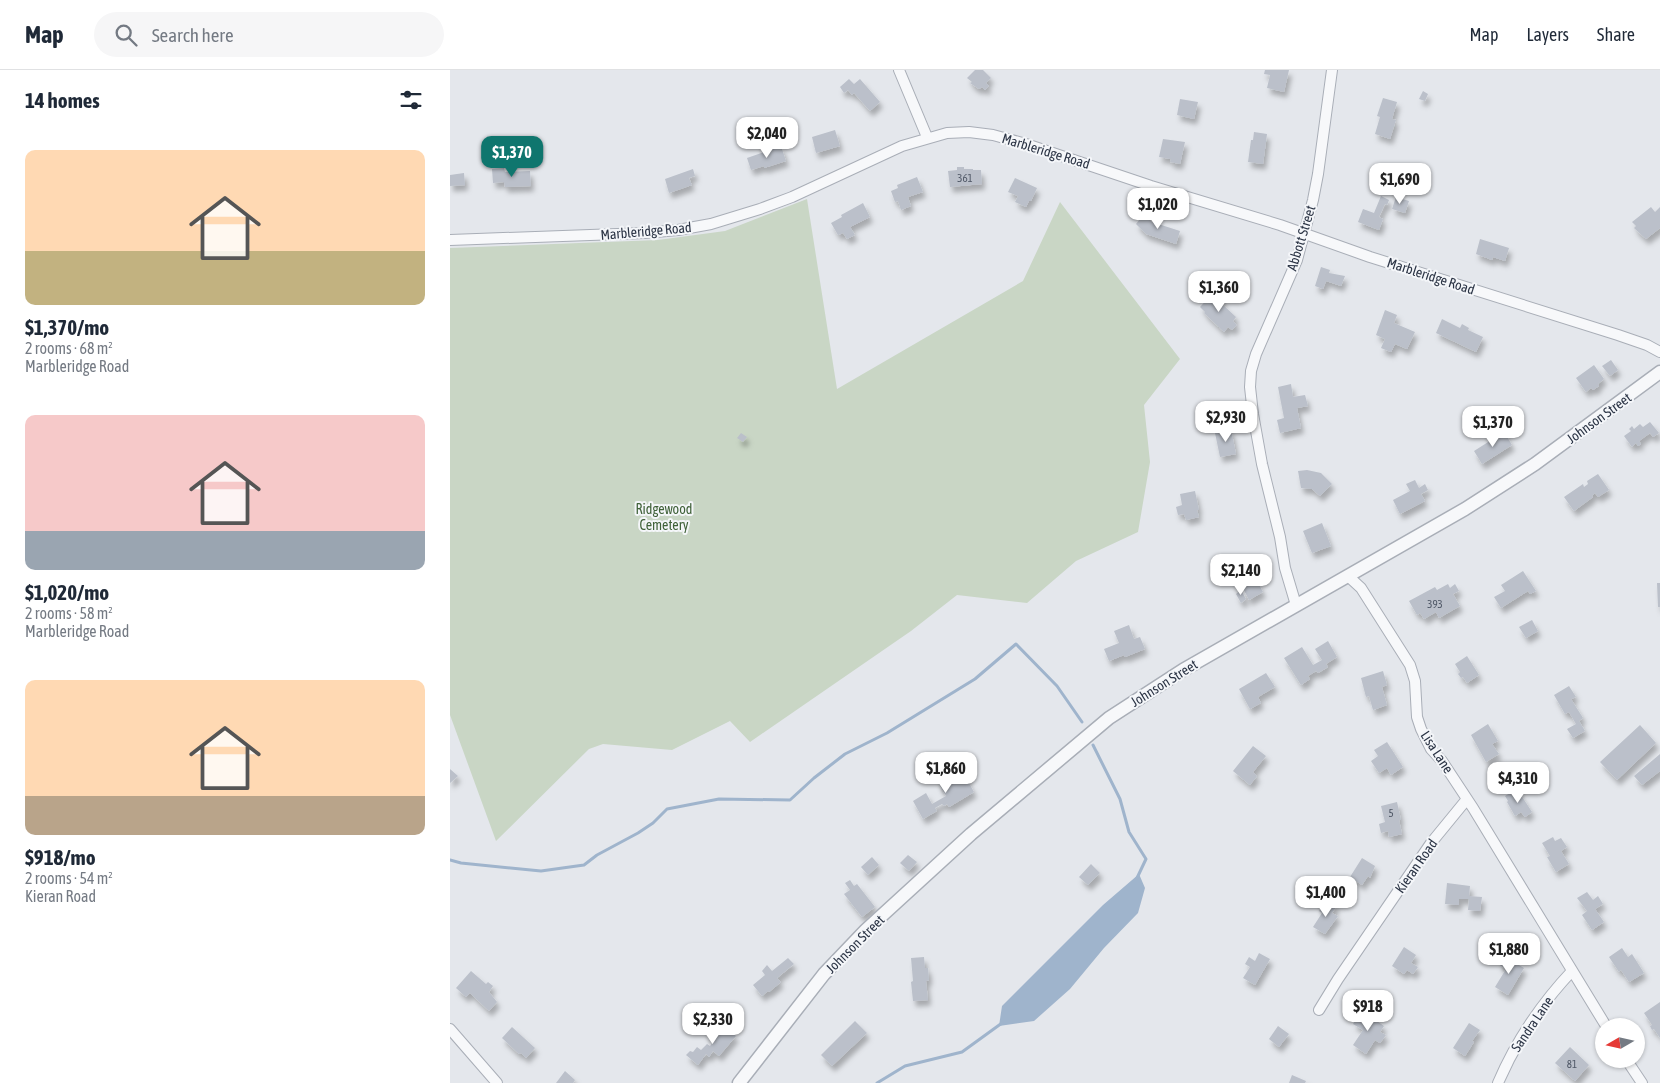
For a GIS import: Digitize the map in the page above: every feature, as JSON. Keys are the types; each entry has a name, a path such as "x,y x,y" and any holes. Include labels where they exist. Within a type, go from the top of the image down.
{"street":[{"path":"899,70 927,137"},
{"name":"Abbott Street","path":"1296,605 1285,568 1280,537 1262,464 1253,414 1250,388 1251,371 1256,354 1297,260 1318,174 1332,70"},
{"name":"Marbleridge Road","path":"450,240 645,233 712,224 792,197 902,146 927,137 947,133 969,132 993,135 1026,144 1151,186 1304,233 1370,257 1618,335 1647,345 1660,352"},
{"name":"Johnson Street","path":"740,1083 824,974 866,930 971,834 1109,718 1183,670 1509,482 1660,372"},
{"name":"Lisa Lane","path":"1348,576 1361,588 1405,655 1415,681 1417,717 1431,749 1442,761 1467,798 1601,1018"},
{"name":"Kieran Road","path":"1319,1010 1431,843 1467,798"},
{"name":"Sandra Lane","path":"1498,1083 1508,1061 1539,1010 1572,971"},
{"path":"450,1029 497,1083"},
{"path":"1632,1068 1642,1083"}],"green space":[{"name":"Ridgewood Cemetery","path":"807,199 837,389 1023,281 1060,202 1180,359 1144,405 1150,462 1138,532 1076,561 1027,603 957,595 911,631 750,742 730,721 672,750 603,744 589,749 496,841 450,715 450,248 658,240 725,231"}],"water":[{"path":"1139,874 1145,888 1138,913 1104,948 1070,989 1034,1021 999,1026 1002,1006 1103,905"}],"building":[{"path":"975,70 983,70 991,78 986,83 989,86 985,90 982,87 979,89 970,83 972,82 967,78"},
{"path":"1265,70 1289,70 1284,92 1267,88 1270,75 1264,74"},
{"path":"849,79 854,84 860,79 880,102 870,111 854,93 852,95 848,90 844,93 840,87"},
{"path":"1423,91 1428,94 1425,101 1419,99"},
{"path":"1383,98 1397,102 1392,119 1396,120 1390,139 1375,134 1380,117 1377,116"},
{"path":"1180,99 1198,102 1194,119 1177,115"},
{"path":"835,130 840,146 816,153 812,137"},
{"path":"1254,132 1267,134 1263,164 1248,162"},
{"path":"1163,139 1185,142 1180,164 1170,162 1171,159 1159,157"},
{"path":"781,146 786,161 751,170 747,158"},
{"path":"957,167 981,170 982,184 950,187 948,171 957,170"},
{"path":"504,168 505,172 530,171 531,186 505,187 504,182 493,183 492,169"},
{"path":"693,169 695,176 689,178 692,185 669,193 665,179"},
{"path":"464,173 465,185 450,186 450,175"},
{"path":"917,177 923,192 908,197 911,206 901,210 898,201 895,202 891,191 898,188 897,185"},
{"path":"1015,178 1037,188 1026,207 1015,202 1018,196 1008,192"},
{"path":"1381,196 1389,200 1379,217 1383,219 1379,230 1358,222 1363,209 1374,213"},
{"path":"1396,197 1409,201 1405,213 1392,209"},
{"path":"863,203 870,217 850,227 855,235 847,239 843,233 838,235 831,223"},
{"path":"1651,207 1655,212 1660,207 1660,228 1646,239 1634,228 1636,226 1632,222"},
{"path":"1144,214 1152,222 1180,231 1176,244 1146,234 1136,224"},
{"path":"1480,239 1509,248 1505,261 1493,257 1492,260 1476,254"},
{"path":"1321,267 1330,270 1329,273 1345,276 1341,286 1326,281 1323,289 1315,286"},
{"path":"1214,292 1224,302 1222,304 1236,317 1233,321 1237,325 1232,330 1228,327 1224,332 1200,307"},
{"path":"1385,310 1397,315 1394,323 1415,332 1407,349 1395,344 1391,352 1381,348 1385,339 1376,335"},
{"path":"1442,319 1460,328 1462,324 1469,328 1468,330 1483,337 1476,352 1436,333"},
{"path":"1611,360 1618,370 1610,376 1602,366"},
{"path":"1594,365 1604,379 1598,384 1599,386 1593,390 1591,388 1586,392 1576,378"},
{"path":"1291,384 1293,397 1305,395 1308,406 1297,408 1301,428 1280,433 1277,420 1284,418 1278,387"},
{"path":"1650,422 1659,433 1653,437 1650,433 1639,441 1641,444 1638,446 1636,443 1632,447 1624,436 1631,431 1629,429 1632,426 1634,429 1640,424 1643,427"},
{"path":"1231,429 1236,454 1220,457 1215,433"},
{"path":"1504,432 1512,445 1482,464 1474,451"},
{"path":"741,433 747,437 743,442 737,438"},
{"path":"1307,470 1321,473 1332,484 1320,496 1312,489 1301,488 1298,471"},
{"path":"1598,474 1609,490 1598,497 1595,493 1593,497 1574,511 1564,497 1583,484 1584,487 1588,484 1587,481"},
{"path":"1415,480 1419,488 1425,484 1428,490 1421,494 1425,501 1400,514 1393,500 1410,491 1406,484"},
{"path":"1195,491 1199,517 1186,520 1184,514 1178,515 1176,507 1182,505 1180,494"},
{"path":"1322,523 1331,546 1312,553 1303,531"},
{"path":"1523,571 1536,591 1530,594 1528,591 1501,608 1494,597 1505,591 1501,585"},
{"path":"1257,581 1263,592 1249,600 1243,588"},
{"path":"1657,583 1660,583 1660,607 1658,607"},
{"path":"1448,584 1450,588 1455,584 1459,591 1453,594 1460,606 1439,618 1436,612 1424,619 1420,613 1417,615 1409,601 1435,587 1437,590"},
{"path":"1241,590 1246,599 1241,603 1236,594"},
{"path":"1532,620 1538,631 1526,638 1519,627"},
{"path":"1129,625 1134,639 1140,637 1145,649 1109,661 1104,649 1119,643 1114,631"},
{"path":"1328,641 1337,657 1326,664 1328,667 1308,676 1310,679 1301,685 1284,658 1302,647 1313,665 1322,660 1315,649"},
{"path":"1467,656 1479,675 1467,683 1458,674 1460,672 1455,664"},
{"path":"1383,671 1387,685 1382,687 1387,705 1373,710 1369,696 1366,697 1361,678"},
{"path":"1266,673 1275,687 1258,697 1261,703 1250,709 1239,689"},
{"path":"1569,686 1576,697 1571,699 1583,718 1579,721 1585,731 1573,738 1567,729 1576,724 1569,712 1565,714 1554,695"},
{"path":"1488,724 1498,741 1492,744 1499,754 1486,762 1471,735"},
{"path":"1640,725 1656,743 1617,780 1600,762"},
{"path":"1387,742 1403,767 1391,775 1387,768 1379,773 1371,761 1378,756 1374,750"},
{"path":"1253,746 1266,756 1253,772 1257,776 1250,785 1233,771"},
{"path":"1660,754 1660,771 1642,785 1634,776"},
{"path":"450,769 458,776 450,783"},
{"path":"961,769 974,792 949,807 947,804 944,806 942,804 935,808 937,811 923,819 913,801 926,793 932,804 946,796 939,784"},
{"path":"1517,789 1532,812 1525,817 1521,812 1515,816 1505,796"},
{"path":"1397,802 1402,834 1389,837 1388,831 1381,833 1379,824 1385,822 1381,806"},
{"path":"1553,837 1555,841 1561,838 1567,847 1561,851 1569,864 1556,872 1547,857 1550,856 1542,843"},
{"path":"908,855 917,862 909,871 900,863"},
{"path":"872,857 879,865 868,875 861,867"},
{"path":"1362,858 1375,866 1370,878 1368,876 1362,885 1350,877"},
{"path":"1091,864 1100,873 1088,885 1079,877"},
{"path":"850,880 854,886 857,884 875,907 862,917 844,894 850,890 845,883"},
{"path":"1447,883 1470,886 1469,896 1482,897 1480,911 1468,910 1469,899 1459,899 1459,905 1445,904"},
{"path":"1587,892 1593,900 1598,896 1603,904 1595,909 1604,922 1592,930 1582,915 1587,911 1577,898"},
{"path":"1330,902 1337,906 1332,913 1338,916 1325,934 1313,927 1322,913 1319,911 1323,905 1326,907"},
{"path":"1404,947 1416,955 1411,963 1418,967 1413,974 1407,970 1404,974 1392,966"},
{"path":"1622,948 1628,957 1632,954 1644,973 1629,982 1621,970 1619,972 1609,957"},
{"path":"1259,953 1270,959 1255,985 1243,978 1250,967 1245,964 1249,957 1255,961"},
{"path":"1503,956 1524,968 1508,995 1495,987 1506,969 1498,964"},
{"path":"924,957 925,968 928,968 929,980 926,981 928,1000 913,1001 911,958"},
{"path":"788,958 794,964 777,978 781,982 762,996 753,985 765,975 762,971 767,965 772,971"},
{"path":"471,971 486,984 488,982 493,986 489,992 497,1002 489,1011 470,993 466,997 456,988"},
{"path":"1660,1002 1660,1038 1654,1029 1652,1030 1650,1026 1652,1025 1644,1013"},
{"path":"1362,1011 1384,1026 1380,1032 1386,1035 1380,1043 1375,1040 1366,1054 1353,1045 1363,1030 1353,1024"},
{"path":"855,1021 867,1033 832,1066 821,1055"},
{"path":"1469,1023 1480,1030 1465,1056 1453,1048"},
{"path":"722,1025 736,1036 719,1056 713,1051 709,1057 706,1054 698,1065 686,1055 690,1051 693,1052 697,1047 701,1050 707,1044 710,1046 713,1042 710,1039"},
{"path":"1278,1026 1289,1034 1279,1047 1269,1039"},
{"path":"512,1027 535,1048 526,1058 502,1038"},
{"path":"1570,1047 1589,1065 1575,1081 1555,1063"},
{"path":"565,1071 575,1080 573,1083 556,1083"},
{"path":"1292,1075 1306,1081 1305,1083 1289,1083"}],"waterway":[{"path":"450,860 461,863 541,871 584,865 597,855 653,823 667,809 719,799 790,800 845,754 887,733 975,679 1016,644 1057,686 1082,722"},
{"path":"1093,745 1120,799 1129,832 1146,859 1137,878"},
{"path":"877,1083 905,1066 962,1052 1002,1023"}]}
